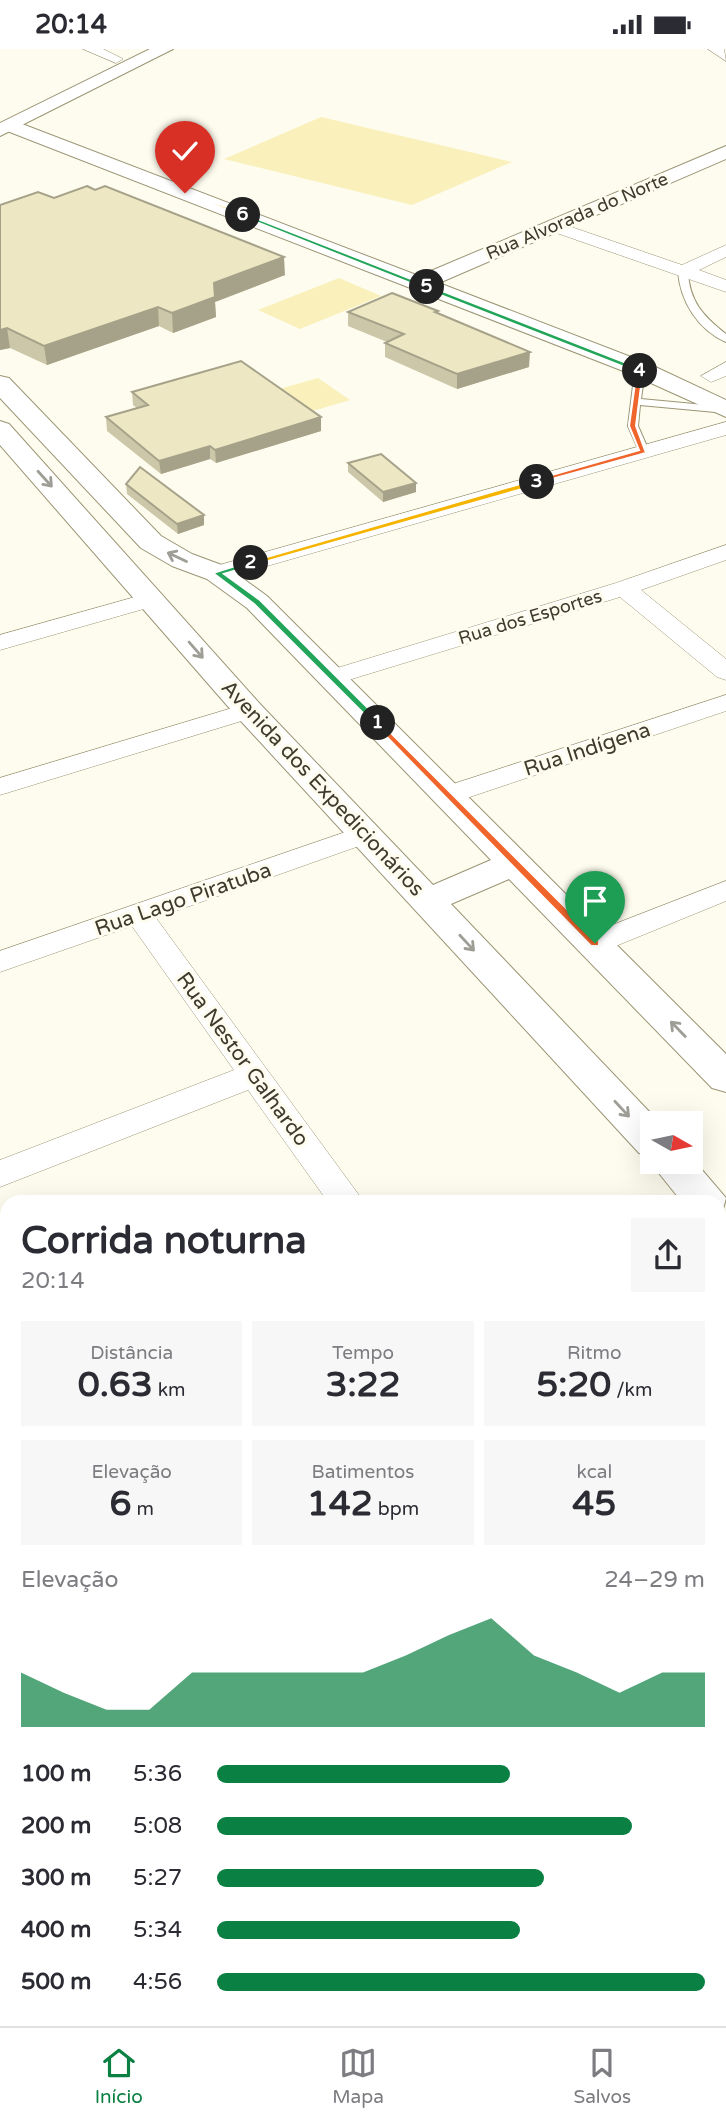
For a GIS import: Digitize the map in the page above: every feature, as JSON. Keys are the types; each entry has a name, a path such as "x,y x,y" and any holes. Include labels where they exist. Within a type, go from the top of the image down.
{"main road":[{"path":"7,123 136,49"},
{"path":"7,123 164,49"},
{"path":"7,123 643,366 726,409"},
{"name":"Rua Alvorada do Norte","path":"423,282 726,152"},
{"path":"643,366 721,375"},
{"path":"0,384 151,542 182,560 217,573 257,602 726,1078"},
{"name":"Avenida dos Expedicionários","path":"0,429 153,599 249,711 640,1128"},
{"path":"428,901 515,863"},
{"path":"682,1174 701,1195"}],"street":[{"path":"90,49 116,59"},
{"path":"715,49 726,57"},
{"path":"554,226 726,286"},
{"path":"683,271 726,250"},
{"path":"217,573 726,428"},
{"name":"Rua dos Esportes","path":"333,677 624,588 726,552"},
{"path":"624,588 726,672"},
{"path":"0,643 153,599"},
{"name":"Rua Indígena","path":"448,795 726,703"},
{"path":"0,787 249,711"},
{"name":"Rua Lago Piratuba","path":"0,962 366,834"},
{"path":"595,943 726,890"},
{"name":"Rua Nestor Galhardo","path":"139,915 342,1195"},
{"path":"0,1174 254,1075"}],"lane":[{"path":"683,271 683,293 693,310 726,339"},
{"path":"643,366 633,426 644,451"},
{"path":"635,402 726,409"}],"shaded area":[{"path":"321,117 512,162 412,205 224,159"},
{"path":"339,278 381,296 300,329 258,310"},
{"path":"318,378 350,400 279,421 248,398"}],"building":[{"path":"87,186 95,190 105,186 284,257 214,283 215,297 172,313 158,307 44,346 7,328 0,330 0,205 38,192 54,198"},
{"path":"392,293 530,352 457,374 385,343 404,334 348,312"},
{"path":"241,361 321,417 215,450 210,446 159,461 106,417 148,405 132,392"},
{"path":"381,454 416,483 383,492 348,463"},
{"path":"140,467 204,515 177,524 126,484"}],"route":[{"path":"185,193 640,369 635,392 633,426 644,451 217,573 257,602 595,943"}]}
